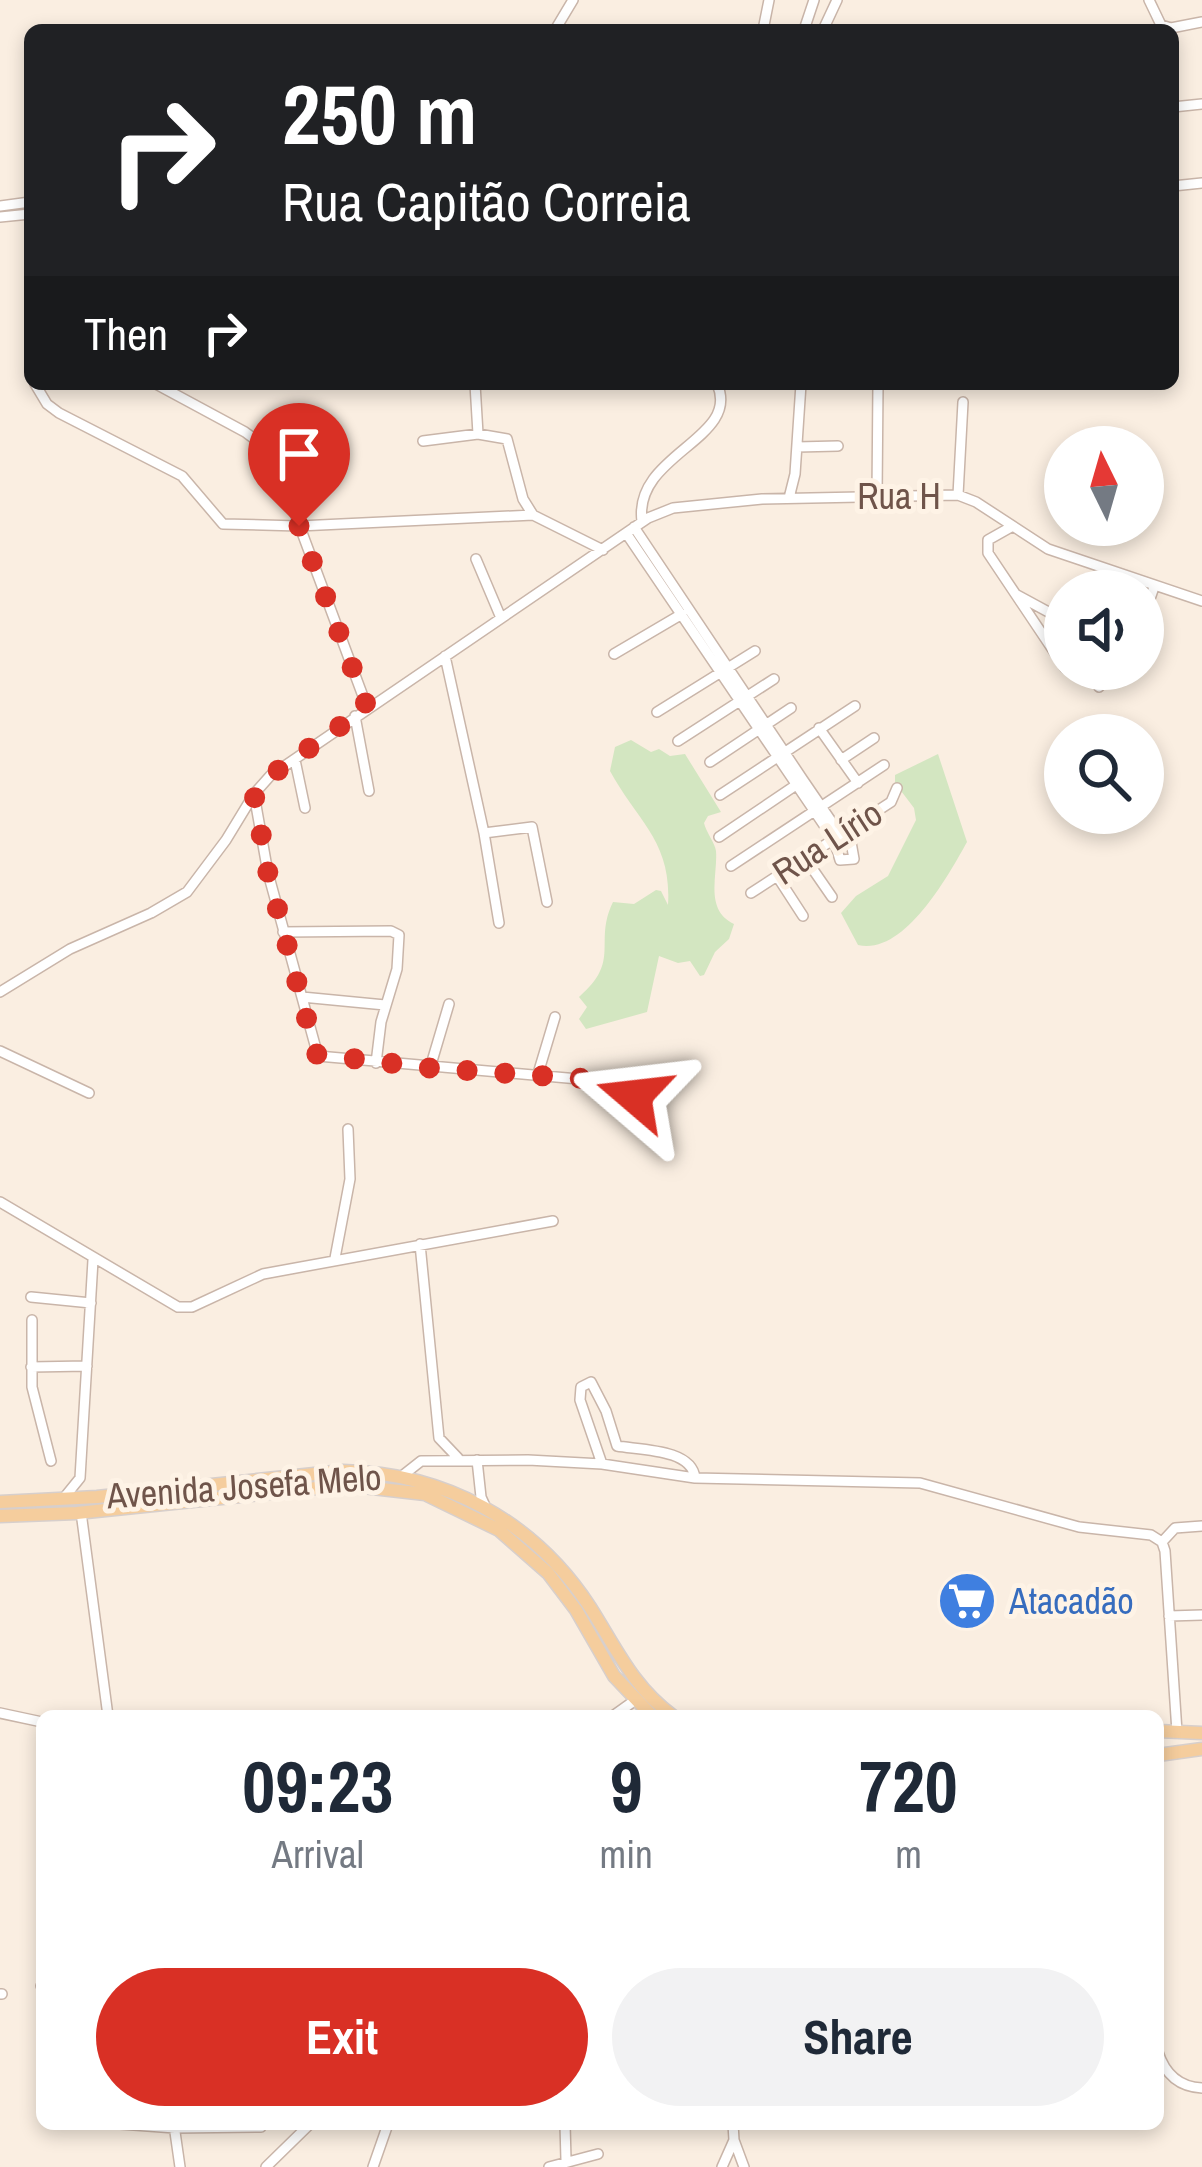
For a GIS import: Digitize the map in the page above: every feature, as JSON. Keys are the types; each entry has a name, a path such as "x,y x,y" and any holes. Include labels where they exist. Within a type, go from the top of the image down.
{"main road":[{"name":"Avenida Josefa Melo","path":"0,1502 343,1472 402,1475 486,1508 552,1559 590,1608 624,1668 667,1710"},
{"name":"Avenida Josefa Melo","path":"0,1516 81,1513 346,1485 425,1495 499,1530 548,1574 576,1610 614,1676 645,1710"},
{"path":"1164,1731 1202,1733"},
{"path":"1164,1754 1202,1749"}],"street":[{"path":"39,390 59,413 192,483 223,524 299,526 533,515 603,550"},
{"path":"167,390 272,452 367,707"},
{"path":"475,390 478,434"},
{"path":"719,390 723,401 718,417 664,464 636,526 682,608 837,837"},
{"path":"789,498 801,390"},
{"path":"877,495 878,390"},
{"path":"958,495 963,402"},
{"path":"423,441 478,434 507,439 533,515"},
{"path":"796,446 838,446"},
{"path":"0,992 70,949 187,892 254,794 367,707 662,511 647,493"},
{"path":"636,526 647,493"},
{"name":"Rua H","path":"662,511 789,498 958,495 1048,549 1107,570"},
{"path":"1011,527 988,540 986,548 1044,637"},
{"path":"476,559 501,618"},
{"name":"Rua H","path":"1164,590 1202,601"},
{"path":"1012,591 1044,610"},
{"path":"614,654 682,608"},
{"path":"658,712 755,651"},
{"path":"445,656 499,923"},
{"path":"678,741 774,679"},
{"path":"720,795 855,706"},
{"path":"710,762 791,708"},
{"path":"355,716 369,791"},
{"path":"819,728 858,783"},
{"path":"841,760 874,738"},
{"path":"295,760 305,808"},
{"path":"731,866 884,765"},
{"path":"718,837 800,783"},
{"name":"Rua Lírio","path":"751,892 891,802 897,788"},
{"path":"254,794 283,932 318,1056 599,1081 634,1096"},
{"path":"484,832 532,827 548,902"},
{"path":"805,858 832,898"},
{"path":"777,876 803,916"},
{"path":"283,932 391,931 398,935 400,946 376,1063"},
{"path":"2,974 12,984"},
{"path":"302,997 385,1005"},
{"path":"430,1068 449,1004"},
{"path":"537,1077 555,1017"},
{"path":"0,1051 88,1093"},
{"path":"335,1258 350,1179 348,1129"},
{"path":"0,1202 171,1305 186,1307 263,1274 553,1221"},
{"path":"420,1244 440,1438 460,1460"},
{"path":"63,1499 80,1478 93,1260"},
{"path":"32,1297 91,1303"},
{"path":"32,1320 35,1405 51,1460"},
{"path":"31,1367 87,1366"},
{"path":"602,1464 580,1400 581,1388 591,1382 607,1411 617,1446 688,1462 695,1478"},
{"path":"402,1475 440,1438"},
{"path":"477,1460 486,1508"},
{"path":"421,1461 602,1464 695,1478 920,1483 1060,1523 1151,1534 1162,1542"},
{"path":"80,1478 94,1497"},
{"path":"81,1513 108,1710"},
{"path":"1177,1732 1162,1542 1175,1528 1202,1526"},
{"path":"1169,1616 1202,1615"},
{"path":"621,1710 634,1701"},
{"path":"0,1712 36,1721"},
{"path":"1164,2062 1173,2078 1202,2088"},
{"path":"175,2130 180,2167"},
{"path":"266,2167 304,2130"},
{"path":"373,2167 386,2130"},
{"path":"566,2130 566,2160"},
{"path":"733,2130 744,2167"},
{"path":"722,2167 734,2140"},
{"path":"549,2167 598,2154"}],"green space":[{"path":"631,740 651,752 685,754 721,812 708,816 704,823 716,851 716,901 734,924 704,975 690,961 678,963 659,956 647,1012 586,1029 579,1019 587,1007 579,997 600,972 613,902 634,904 656,890 668,905 659,848 610,771 615,747"},
{"path":"938,754 967,842 908,926 875,945 858,945 841,913 856,896 888,876 916,820 895,775"}],"place":[{"name":"Atacadão","path":"967,1601"}],"route":[{"path":"299,526 367,707 270,776 254,794 268,873 316,1054 590,1079 634,1096"}]}
